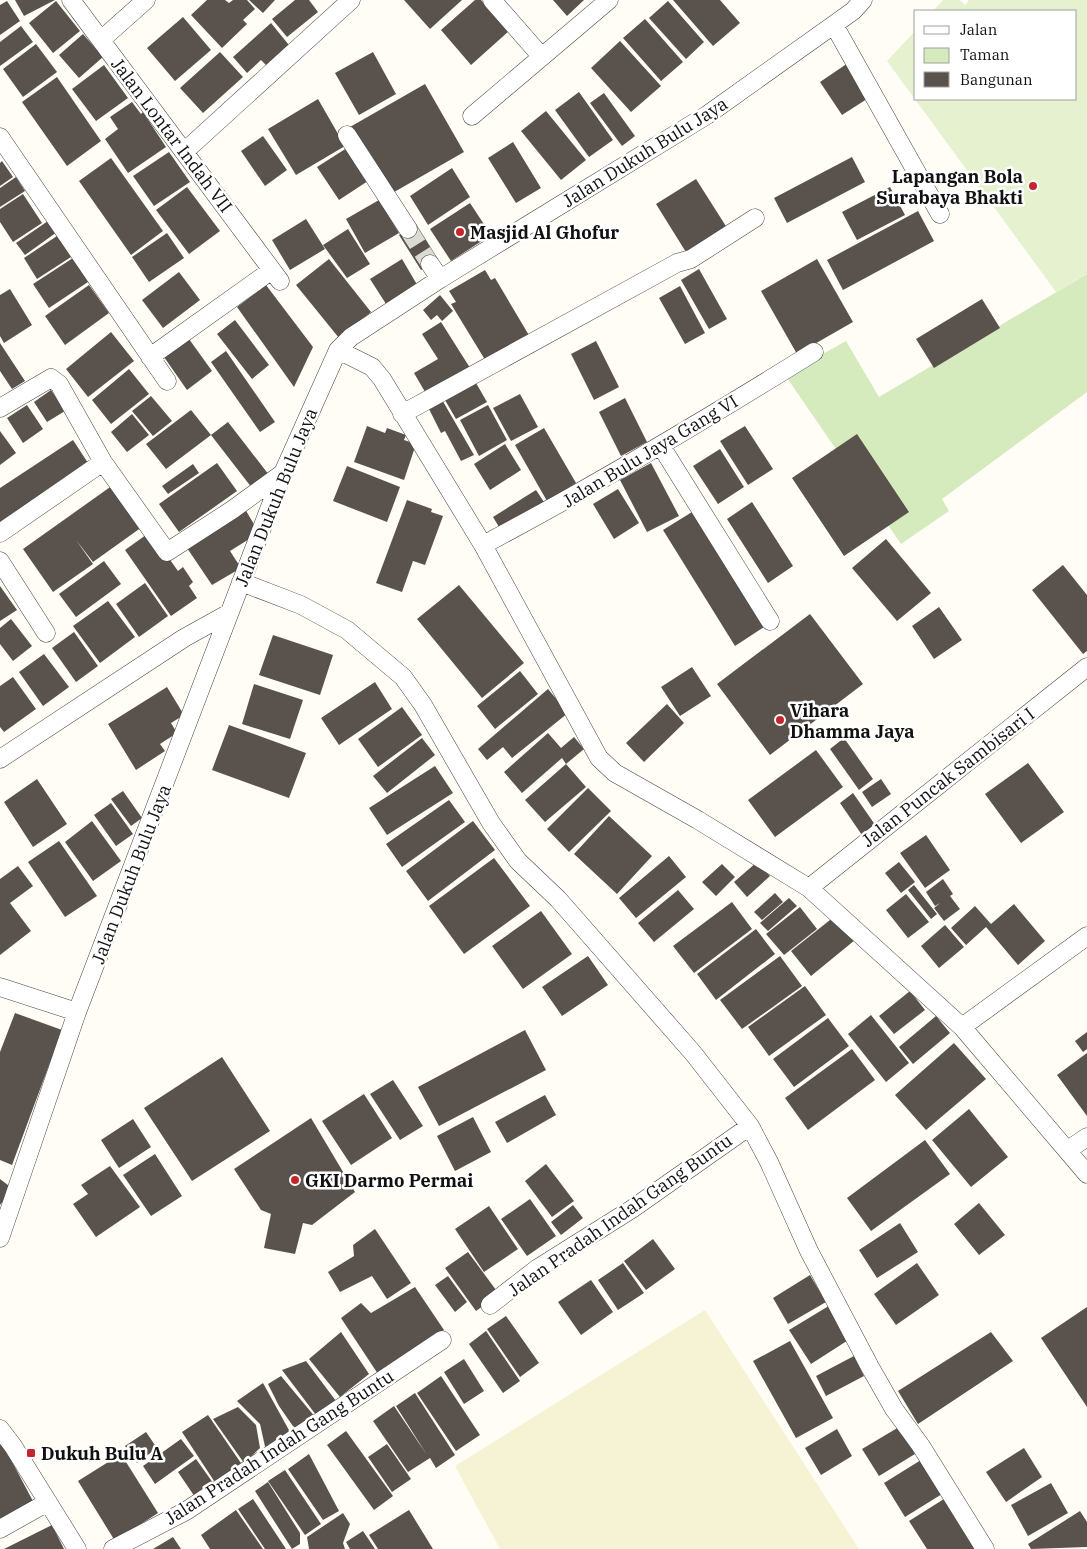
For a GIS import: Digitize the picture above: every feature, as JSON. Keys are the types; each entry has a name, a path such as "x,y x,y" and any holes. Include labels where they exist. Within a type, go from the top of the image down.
{"street":[{"name":"Jalan Lontar Indah VII","path":"71,0 276,276 150,357"},
{"path":"101,40 146,0"},
{"path":"184,152 351,0"},
{"path":"492,0 541,56"},
{"path":"472,116 608,0"},
{"name":"Jalan Dukuh Bulu Jaya","path":"0,1238 77,1012 283,473 338,350 352,337 440,279 707,115 854,11 863,0"},
{"path":"834,25 940,214"},
{"path":"347,135 408,229"},
{"path":"0,137 167,381"},
{"path":"402,414 677,263 691,259 755,218"},
{"path":"430,264 440,279"},
{"path":"338,350 372,366 483,545 599,758 609,768 808,888 962,1027 1087,1174"},
{"name":"Jalan Bulu Jaya Gang VI","path":"483,545 574,497 814,352"},
{"path":"0,408 51,378 59,384 103,462 167,552 232,510 283,473"},
{"path":"661,446 770,621"},
{"path":"0,533 103,462"},
{"path":"0,561 46,633"},
{"path":"241,582 301,605 347,630 403,677 423,705 491,823 518,861 558,899 687,1046 750,1126 809,1251 870,1367 894,1409 921,1446 984,1549"},
{"path":"0,759 184,638 229,613"},
{"name":"Jalan Puncak Sambisari I","path":"808,888 1087,667"},
{"path":"962,1027 1087,936"},
{"path":"0,988 77,1012"},
{"name":"Jalan Pradah Indah Gang Buntu","path":"490,1305 538,1268 632,1209 750,1126"},
{"path":"1068,1150 1087,1136"},
{"name":"Jalan Pradah Indah Gang Buntu","path":"114,1549 186,1511 442,1340"},
{"path":"0,1429 14,1446 77,1549"},
{"path":"0,1529 48,1502"}],"shaded area":[{"path":"705,1310 859,1549 500,1549 455,1466"}],"green space":[{"name":"Lapangan Bola Surabaya Bhakti","path":"943,0 960,0 965,5 969,0 1087,0 1087,274 1056,292 916,100 1077,100 1077,10 934,10"},
{"name":"Lapangan Bola Surabaya Bhakti","path":"914,32 914,98 887,61"},
{"path":"1087,274 1087,392 942,499 949,511 901,544 785,375 846,341 879,397"}],"building":[{"path":"15,0 55,0 24,16"},
{"path":"207,0 225,0 229,3 233,0 247,0 255,9 243,20 247,24 222,48 191,15"},
{"path":"249,0 275,0 263,13"},
{"path":"295,0 309,0 318,12 287,37 272,19"},
{"path":"404,0 462,0 430,29"},
{"path":"475,0 481,0 509,31 471,65 441,30"},
{"path":"553,0 584,0 567,16"},
{"path":"673,0 720,0 740,23 713,46"},
{"path":"7,1 20,21 0,35 0,5"},
{"path":"56,1 80,31 53,53 29,23"},
{"path":"668,1 704,42 686,59 649,18"},
{"path":"183,17 211,50 175,81 147,48"},
{"path":"645,19 683,62 661,81 623,38"},
{"path":"271,23 293,50 271,70 261,60 247,73 233,57"},
{"path":"21,26 33,42 0,66 0,42"},
{"path":"83,34 103,57 79,78 59,55"},
{"path":"620,41 661,86 631,112 591,68"},
{"path":"36,44 57,72 23,97 3,69"},
{"path":"220,52 243,77 203,113 180,88"},
{"path":"373,52 396,94 359,115 335,73"},
{"path":"848,63 870,97 842,115 820,82"},
{"path":"104,65 128,98 96,121 72,89"},
{"path":"57,77 101,141 67,166 22,102"},
{"path":"425,84 464,152 389,195 350,127"},
{"path":"579,92 613,140 589,157 555,110"},
{"path":"604,93 635,136 622,146 590,103"},
{"path":"318,99 345,146 296,175 268,129"},
{"path":"132,102 141,114 143,112 166,147 128,173 105,139 118,129 110,117"},
{"path":"546,111 586,160 561,180 521,131"},
{"path":"263,136 287,170 265,186 241,151"},
{"path":"513,142 541,188 516,203 488,158"},
{"path":"350,146 371,179 339,200 317,167"},
{"path":"169,152 190,182 154,206 133,176"},
{"path":"852,157 865,182 787,223 774,198"},
{"path":"111,158 163,231 131,255 79,181"},
{"path":"2,161 13,177 0,186 0,163"},
{"path":"452,168 470,197 428,225 410,196"},
{"path":"16,177 25,191 0,207 0,188"},
{"path":"696,179 729,231 689,257 656,204"},
{"path":"187,187 220,231 189,254 156,210"},
{"path":"890,187 905,215 857,240 842,212"},
{"path":"23,194 42,223 13,242 0,222 0,209"},
{"path":"379,200 399,233 365,253 346,219"},
{"name":"Masjid Al Ghofur","path":"470,203 491,235 451,261 430,229"},
{"path":"918,211 934,241 843,290 827,260"},
{"path":"306,219 325,249 290,270 272,240"},
{"path":"48,221 57,232 25,255 16,243"},
{"path":"416,224 438,259 421,270 399,235"},
{"path":"348,229 370,264 347,278 323,245"},
{"path":"167,233 184,258 149,282 132,257"},
{"path":"57,236 71,257 37,279 24,258"},
{"path":"73,258 88,282 49,308 33,284"},
{"path":"329,259 371,312 339,338 296,285"},
{"path":"402,259 419,288 388,307 370,279"},
{"path":"817,259 853,322 797,354 761,291"},
{"path":"699,269 727,319 709,329 681,280"},
{"path":"485,270 491,280 495,278 530,337 487,363 451,304 456,302 449,291"},
{"path":"179,272 200,300 163,328 142,300"},
{"path":"89,285 109,313 65,345 45,316"},
{"path":"266,285 313,347 294,387 237,307"},
{"path":"680,286 705,333 685,344 659,298"},
{"path":"10,289 32,325 4,343 0,336 0,295"},
{"path":"440,295 453,311 442,321 437,315 431,320 423,310"},
{"path":"982,299 1000,328 934,368 916,339"},
{"path":"235,320 269,365 252,379 217,334"},
{"path":"441,322 472,371 428,397 414,373 438,359 422,334"},
{"path":"111,332 134,361 88,397 66,369"},
{"path":"189,339 212,371 187,390 164,357"},
{"path":"596,341 619,387 594,400 571,354"},
{"path":"0,343 25,381 12,389 0,371"},
{"path":"226,351 275,422 260,432 211,362"},
{"path":"129,369 149,394 111,424 92,400"},
{"path":"476,383 487,402 456,419 445,400"},
{"path":"51,390 65,411 47,422 34,402"},
{"path":"520,394 538,427 511,441 493,408"},
{"path":"151,396 172,421 153,436 132,411"},
{"path":"441,398 474,455 461,461 445,431 441,433 427,405"},
{"path":"625,398 647,442 621,456 599,412"},
{"path":"27,405 43,429 23,443 7,418"},
{"path":"488,405 507,440 479,456 460,420"},
{"path":"191,410 211,435 166,469 146,444"},
{"path":"132,414 149,435 127,452 111,432"},
{"path":"228,422 269,475 252,488 211,435"},
{"path":"367,426 385,433 387,428 406,435 404,440 416,444 404,480 354,462"},
{"path":"745,426 773,469 748,485 720,441"},
{"path":"544,428 576,483 547,501 515,445"},
{"path":"0,431 16,453 0,465"},
{"path":"857,434 909,512 844,556 792,478"},
{"path":"73,440 90,466 0,526 0,488"},
{"path":"505,444 521,470 490,490 474,464"},
{"path":"720,449 744,487 718,504 693,466"},
{"path":"217,463 237,491 179,532 159,504"},
{"path":"651,463 679,516 647,532 620,480"},
{"path":"193,464 199,473 168,494 162,486"},
{"path":"347,466 400,487 387,522 333,501"},
{"path":"113,485 142,527 93,562 76,540 93,564 53,592 23,549"},
{"path":"618,489 639,523 614,539 593,504"},
{"path":"536,490 546,505 502,532 493,517"},
{"path":"407,500 432,509 431,512 443,516 425,565 413,561 402,592 376,583"},
{"path":"752,502 793,566 768,583 727,519"},
{"path":"245,509 259,533 230,551 241,568 212,585 185,545"},
{"path":"692,512 764,627 735,646 663,530"},
{"path":"150,532 178,571 183,567 193,582 189,586 197,598 171,616 125,550"},
{"path":"886,539 931,593 897,621 852,568"},
{"path":"104,561 121,584 76,617 59,594"},
{"path":"1063,565 1087,595 1087,651 1083,654 1032,590"},
{"path":"145,583 168,616 139,637 116,604"},
{"path":"459,585 524,663 482,698 417,619"},
{"path":"0,586 17,610 0,621"},
{"path":"108,601 135,637 100,663 73,626"},
{"path":"939,607 962,640 934,659 912,626"},
{"name":"Vihara Dhamma Jaya","path":"810,614 863,684 770,755 717,684"},
{"path":"11,619 32,646 13,661 0,644 0,628"},
{"path":"74,632 98,666 76,682 52,648"},
{"path":"273,635 333,655 320,695 259,675"},
{"path":"44,654 69,687 43,706 19,672"},
{"path":"692,667 711,696 680,716 661,687"},
{"path":"520,671 538,694 495,729 477,706"},
{"path":"13,677 36,709 4,732 0,727 0,686"},
{"path":"375,682 392,709 339,745 321,718"},
{"path":"254,684 303,700 290,739 242,724"},
{"path":"167,687 184,715 171,723 177,733 160,744 165,751 136,770 108,724"},
{"path":"548,689 568,713 512,758 503,747 487,760 478,749"},
{"path":"667,704 684,723 644,762 626,743"},
{"path":"402,707 422,735 378,767 358,739"},
{"path":"229,725 306,753 289,798 212,770"},
{"path":"548,733 561,748 574,737 584,749 566,764 562,758 522,793 504,772"},
{"path":"422,738 435,755 387,793 373,776"},
{"path":"844,738 873,779 859,790 830,749"},
{"path":"816,750 843,787 775,837 748,800"},
{"path":"1028,763 1064,812 1021,843 985,794"},
{"path":"566,764 586,787 545,822 525,800"},
{"path":"435,766 453,793 387,835 369,808"},
{"path":"37,779 67,824 33,847 4,802"},
{"path":"881,779 891,794 872,807 862,792"},
{"path":"588,788 611,811 569,852 547,829"},
{"path":"123,791 142,818 131,826 111,799"},
{"path":"853,793 878,829 864,838 840,803"},
{"path":"449,800 465,822 402,867 386,844"},
{"path":"111,803 133,834 116,846 94,815"},
{"path":"609,816 652,856 617,894 574,854"},
{"path":"92,821 121,861 93,881 65,842"},
{"path":"473,821 495,850 428,901 406,871"},
{"path":"926,835 950,870 925,888 900,853"},
{"path":"59,841 97,896 65,917 28,862"},
{"path":"669,856 686,877 636,918 619,898"},
{"path":"494,858 530,906 464,954 429,906"},
{"path":"757,862 770,876 747,897 734,882"},
{"path":"899,862 915,882 901,893 885,873"},
{"path":"722,864 735,877 716,896 702,882"},
{"path":"18,866 33,886 10,903 31,931 0,955 0,879"},
{"path":"943,879 953,894 950,896 960,909 944,921 934,908 940,903 935,906 926,892"},
{"path":"914,885 937,914 931,919 908,890"},
{"path":"678,890 694,909 654,942 638,923"},
{"path":"775,893 783,902 762,920 754,912"},
{"path":"906,894 929,922 908,938 886,910"},
{"path":"789,898 797,906 768,931 760,923"},
{"path":"732,902 752,929 694,973 673,946"},
{"path":"1014,904 1045,941 1018,965 986,927 966,945 951,928 975,906 991,924"},
{"path":"800,907 817,929 784,955 766,934"},
{"path":"541,911 572,954 523,989 492,946"},
{"path":"835,916 855,940 811,976 791,951"},
{"path":"945,925 964,947 939,968 921,946"},
{"path":"756,929 775,954 716,1000 697,974"},
{"path":"588,956 608,985 562,1016 542,987"},
{"path":"780,956 802,986 742,1029 720,1000"},
{"path":"805,986 826,1015 769,1056 748,1027"},
{"path":"910,991 925,1010 894,1034 879,1016"},
{"path":"15,1013 62,1030 12,1165 0,1160 0,1052"},
{"path":"871,1015 909,1063 886,1082 848,1034"},
{"path":"936,1016 950,1033 913,1064 899,1047"},
{"path":"828,1018 849,1046 794,1087 773,1059"},
{"path":"525,1030 546,1070 439,1126 418,1087"},
{"path":"1087,1032 1087,1049 1083,1052 1075,1041"},
{"path":"954,1043 986,1079 926,1130 895,1095"},
{"path":"852,1049 875,1080 808,1130 785,1098"},
{"path":"1087,1053 1087,1116 1057,1075"},
{"path":"222,1057 270,1131 192,1181 144,1108"},
{"path":"393,1080 423,1126 400,1140 370,1094"},
{"path":"364,1094 392,1138 351,1165 322,1121"},
{"path":"545,1095 556,1115 507,1143 495,1122"},
{"path":"969,1109 1008,1157 971,1187 932,1140"},
{"path":"473,1117 491,1152 455,1171 437,1136"},
{"name":"GKI Darmo Permai","path":"311,1118 355,1192 312,1225 303,1223 295,1254 264,1248 271,1214 261,1210 234,1169"},
{"path":"133,1119 151,1147 119,1168 101,1140"},
{"path":"925,1140 950,1174 871,1231 847,1198"},
{"path":"155,1154 182,1196 151,1216 123,1175"},
{"path":"546,1164 574,1201 552,1217 525,1181"},
{"path":"110,1166 140,1207 96,1237 73,1204 88,1194 81,1185"},
{"path":"0,1179 13,1189 0,1205"},
{"path":"530,1199 556,1236 527,1256 501,1219"},
{"path":"979,1203 1005,1235 979,1255 954,1224"},
{"path":"573,1205 583,1218 561,1235 551,1222"},
{"path":"489,1206 518,1249 484,1272 455,1229"},
{"path":"900,1223 918,1252 877,1278 859,1250"},
{"path":"375,1229 411,1283 387,1299 372,1276 340,1292 328,1272 354,1256 353,1245"},
{"path":"653,1239 675,1269 646,1290 624,1261"},
{"path":"468,1252 499,1294 476,1311 445,1268"},
{"path":"623,1263 644,1293 618,1310 598,1280"},
{"path":"917,1263 939,1295 896,1325 874,1294"},
{"path":"810,1275 826,1302 788,1324 773,1298"},
{"path":"448,1276 467,1302 455,1312 435,1285"},
{"path":"591,1280 613,1312 581,1335 558,1302"},
{"path":"415,1287 444,1330 378,1374 341,1318 361,1303 371,1313"},
{"path":"832,1304 853,1337 811,1364 789,1330"},
{"path":"1087,1307 1087,1407 1041,1338"},
{"path":"506,1316 539,1363 520,1377 487,1329"},
{"path":"486,1331 520,1381 503,1393 469,1344"},
{"path":"341,1332 369,1374 340,1397 309,1359"},
{"path":"991,1332 1013,1361 918,1424 898,1391"},
{"path":"790,1341 833,1418 796,1438 753,1361"},
{"path":"854,1356 864,1376 826,1396 816,1376"},
{"path":"464,1359 484,1391 464,1404 444,1372"},
{"path":"306,1361 336,1401 316,1415 282,1370"},
{"path":"281,1376 316,1418 297,1432 279,1406 268,1384"},
{"path":"441,1376 480,1435 456,1451 417,1393"},
{"path":"263,1383 290,1432 266,1451 260,1424 237,1401"},
{"path":"415,1393 455,1455 436,1468 430,1458 408,1472 373,1421 394,1406 427,1455 396,1406"},
{"path":"238,1407 256,1425 260,1448 244,1463 213,1419"},
{"path":"208,1415 243,1466 216,1484 182,1432"},
{"path":"899,1427 915,1454 879,1476 862,1449"},
{"path":"837,1429 852,1456 821,1475 805,1448"},
{"path":"346,1431 393,1496 374,1510 327,1445"},
{"path":"146,1432 157,1448 137,1463 125,1446"},
{"path":"0,1439 35,1505 0,1523"},
{"path":"181,1439 194,1456 155,1484 143,1466"},
{"path":"387,1444 411,1479 392,1492 368,1457"},
{"path":"1024,1448 1042,1477 1006,1502 986,1472"},
{"path":"121,1454 158,1513 115,1541 78,1481"},
{"path":"309,1454 339,1511 323,1520 288,1469"},
{"path":"196,1459 216,1487 197,1500 178,1472"},
{"path":"921,1460 942,1494 905,1517 884,1483"},
{"path":"285,1470 321,1524 305,1535 268,1481"},
{"path":"268,1482 300,1533 300,1544 292,1549 255,1491"},
{"path":"1051,1483 1068,1513 1028,1536 1011,1505"},
{"path":"253,1499 286,1549 265,1549 238,1509"},
{"path":"944,1499 975,1549 927,1549 909,1521"},
{"path":"236,1510 263,1549 210,1549 201,1535"},
{"path":"409,1510 433,1549 378,1549 369,1535"},
{"path":"1080,1511 1087,1522 1087,1547 1031,1549 1028,1544"},
{"path":"343,1513 350,1524 343,1543 345,1549 309,1549 307,1537"},
{"path":"52,1525 64,1549 4,1549"},
{"path":"363,1531 375,1549 350,1549 346,1542"},
{"path":"173,1537 181,1549 153,1549"}],"tunnel":[{"path":"408,229 430,264"}],"place":[{"name":"Lapangan Bola Surabaya Bhakti","path":"1033,186"},
{"name":"Masjid Al Ghofur","path":"460,232"},
{"name":"Vihara Dhamma Jaya","path":"780,720"},
{"name":"GKI Darmo Permai","path":"295,1180"},
{"name":"Dukuh Bulu A","path":"31,1453"}]}
